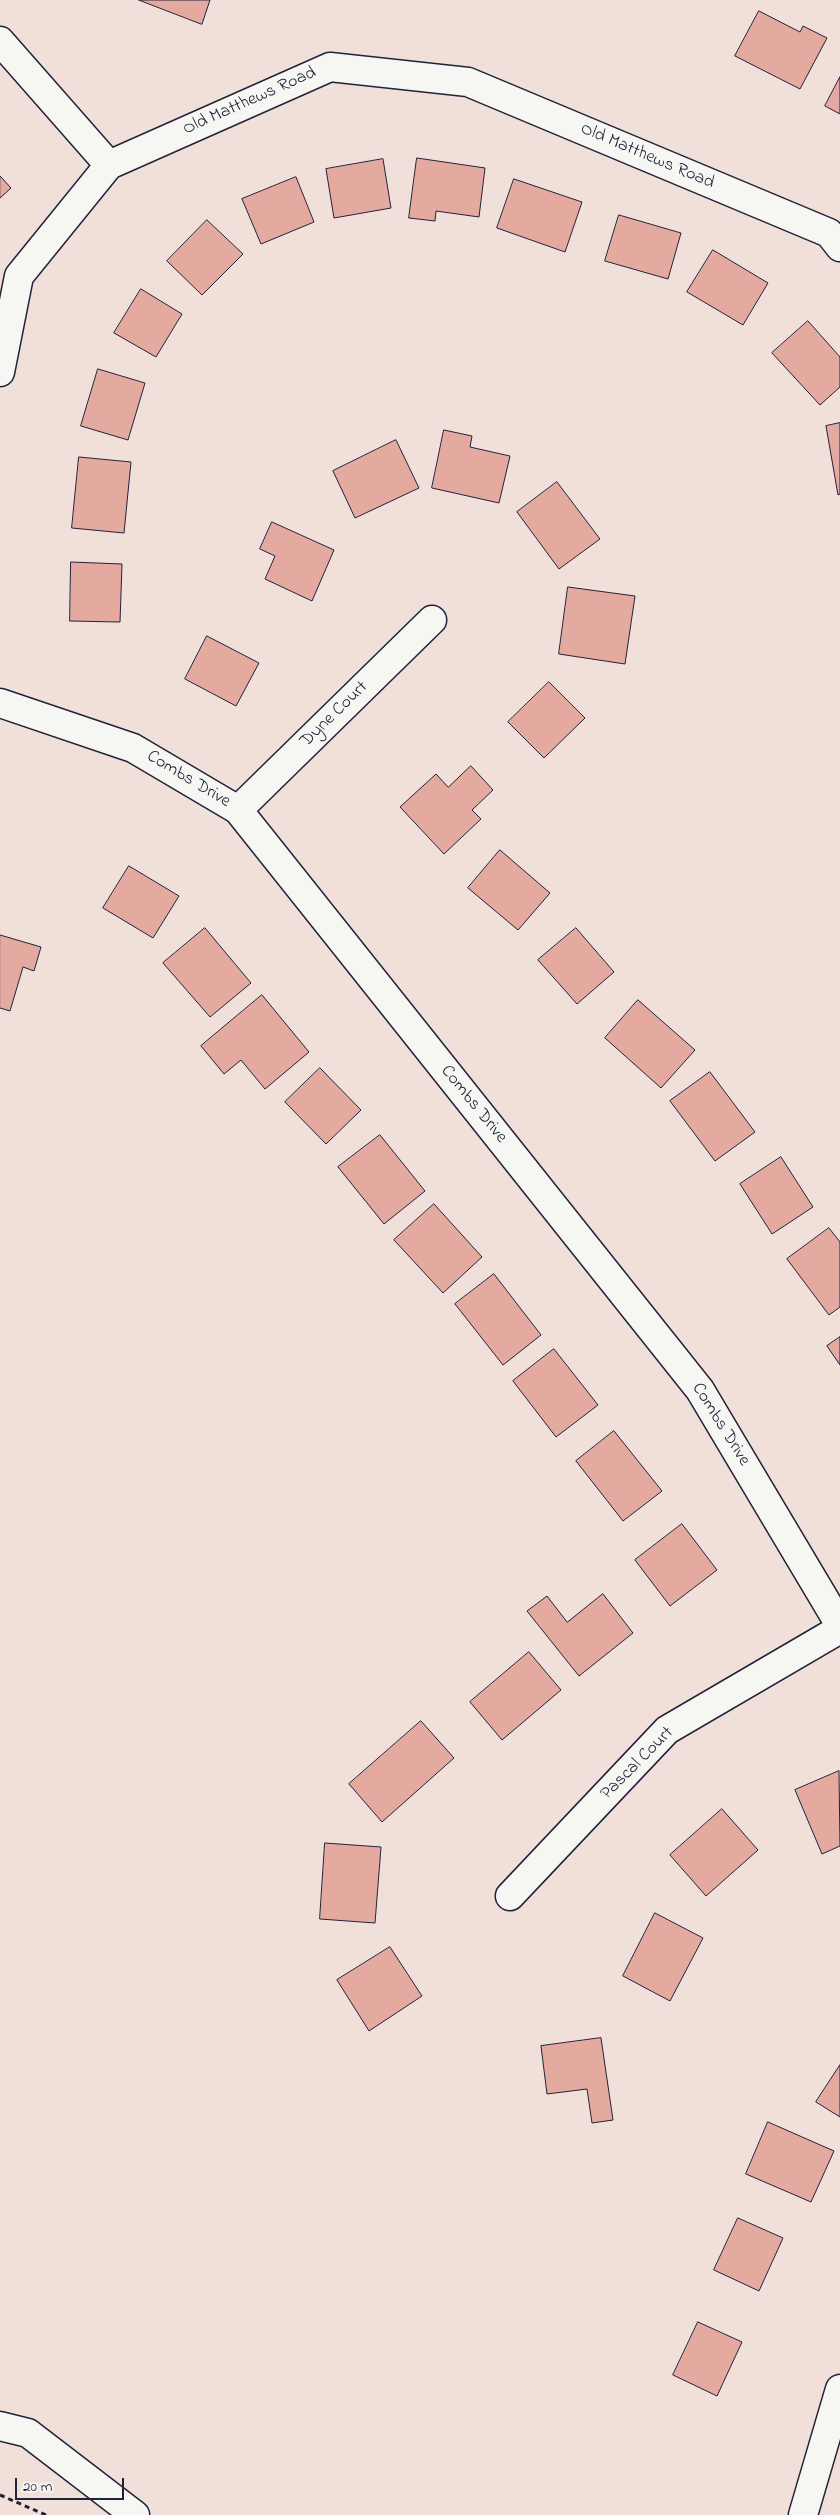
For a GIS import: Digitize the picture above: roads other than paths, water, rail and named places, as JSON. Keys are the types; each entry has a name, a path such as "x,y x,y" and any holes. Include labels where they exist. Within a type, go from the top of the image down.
{"street":[{"path":"0,41 109,165"},
{"name":"Old Matthews Road","path":"0,372 19,276 109,165 330,67 468,82 829,233 840,246"},
{"name":"Dyne Court","path":"238,810 432,620"},
{"name":"Combs Drive","path":"0,703 133,748 238,810 700,1390 840,1627"},
{"name":"Pascal Court","path":"510,1896 667,1730 840,1627"},
{"path":"802,2515 840,2389"},
{"path":"0,2426 28,2433 135,2515"}]}
